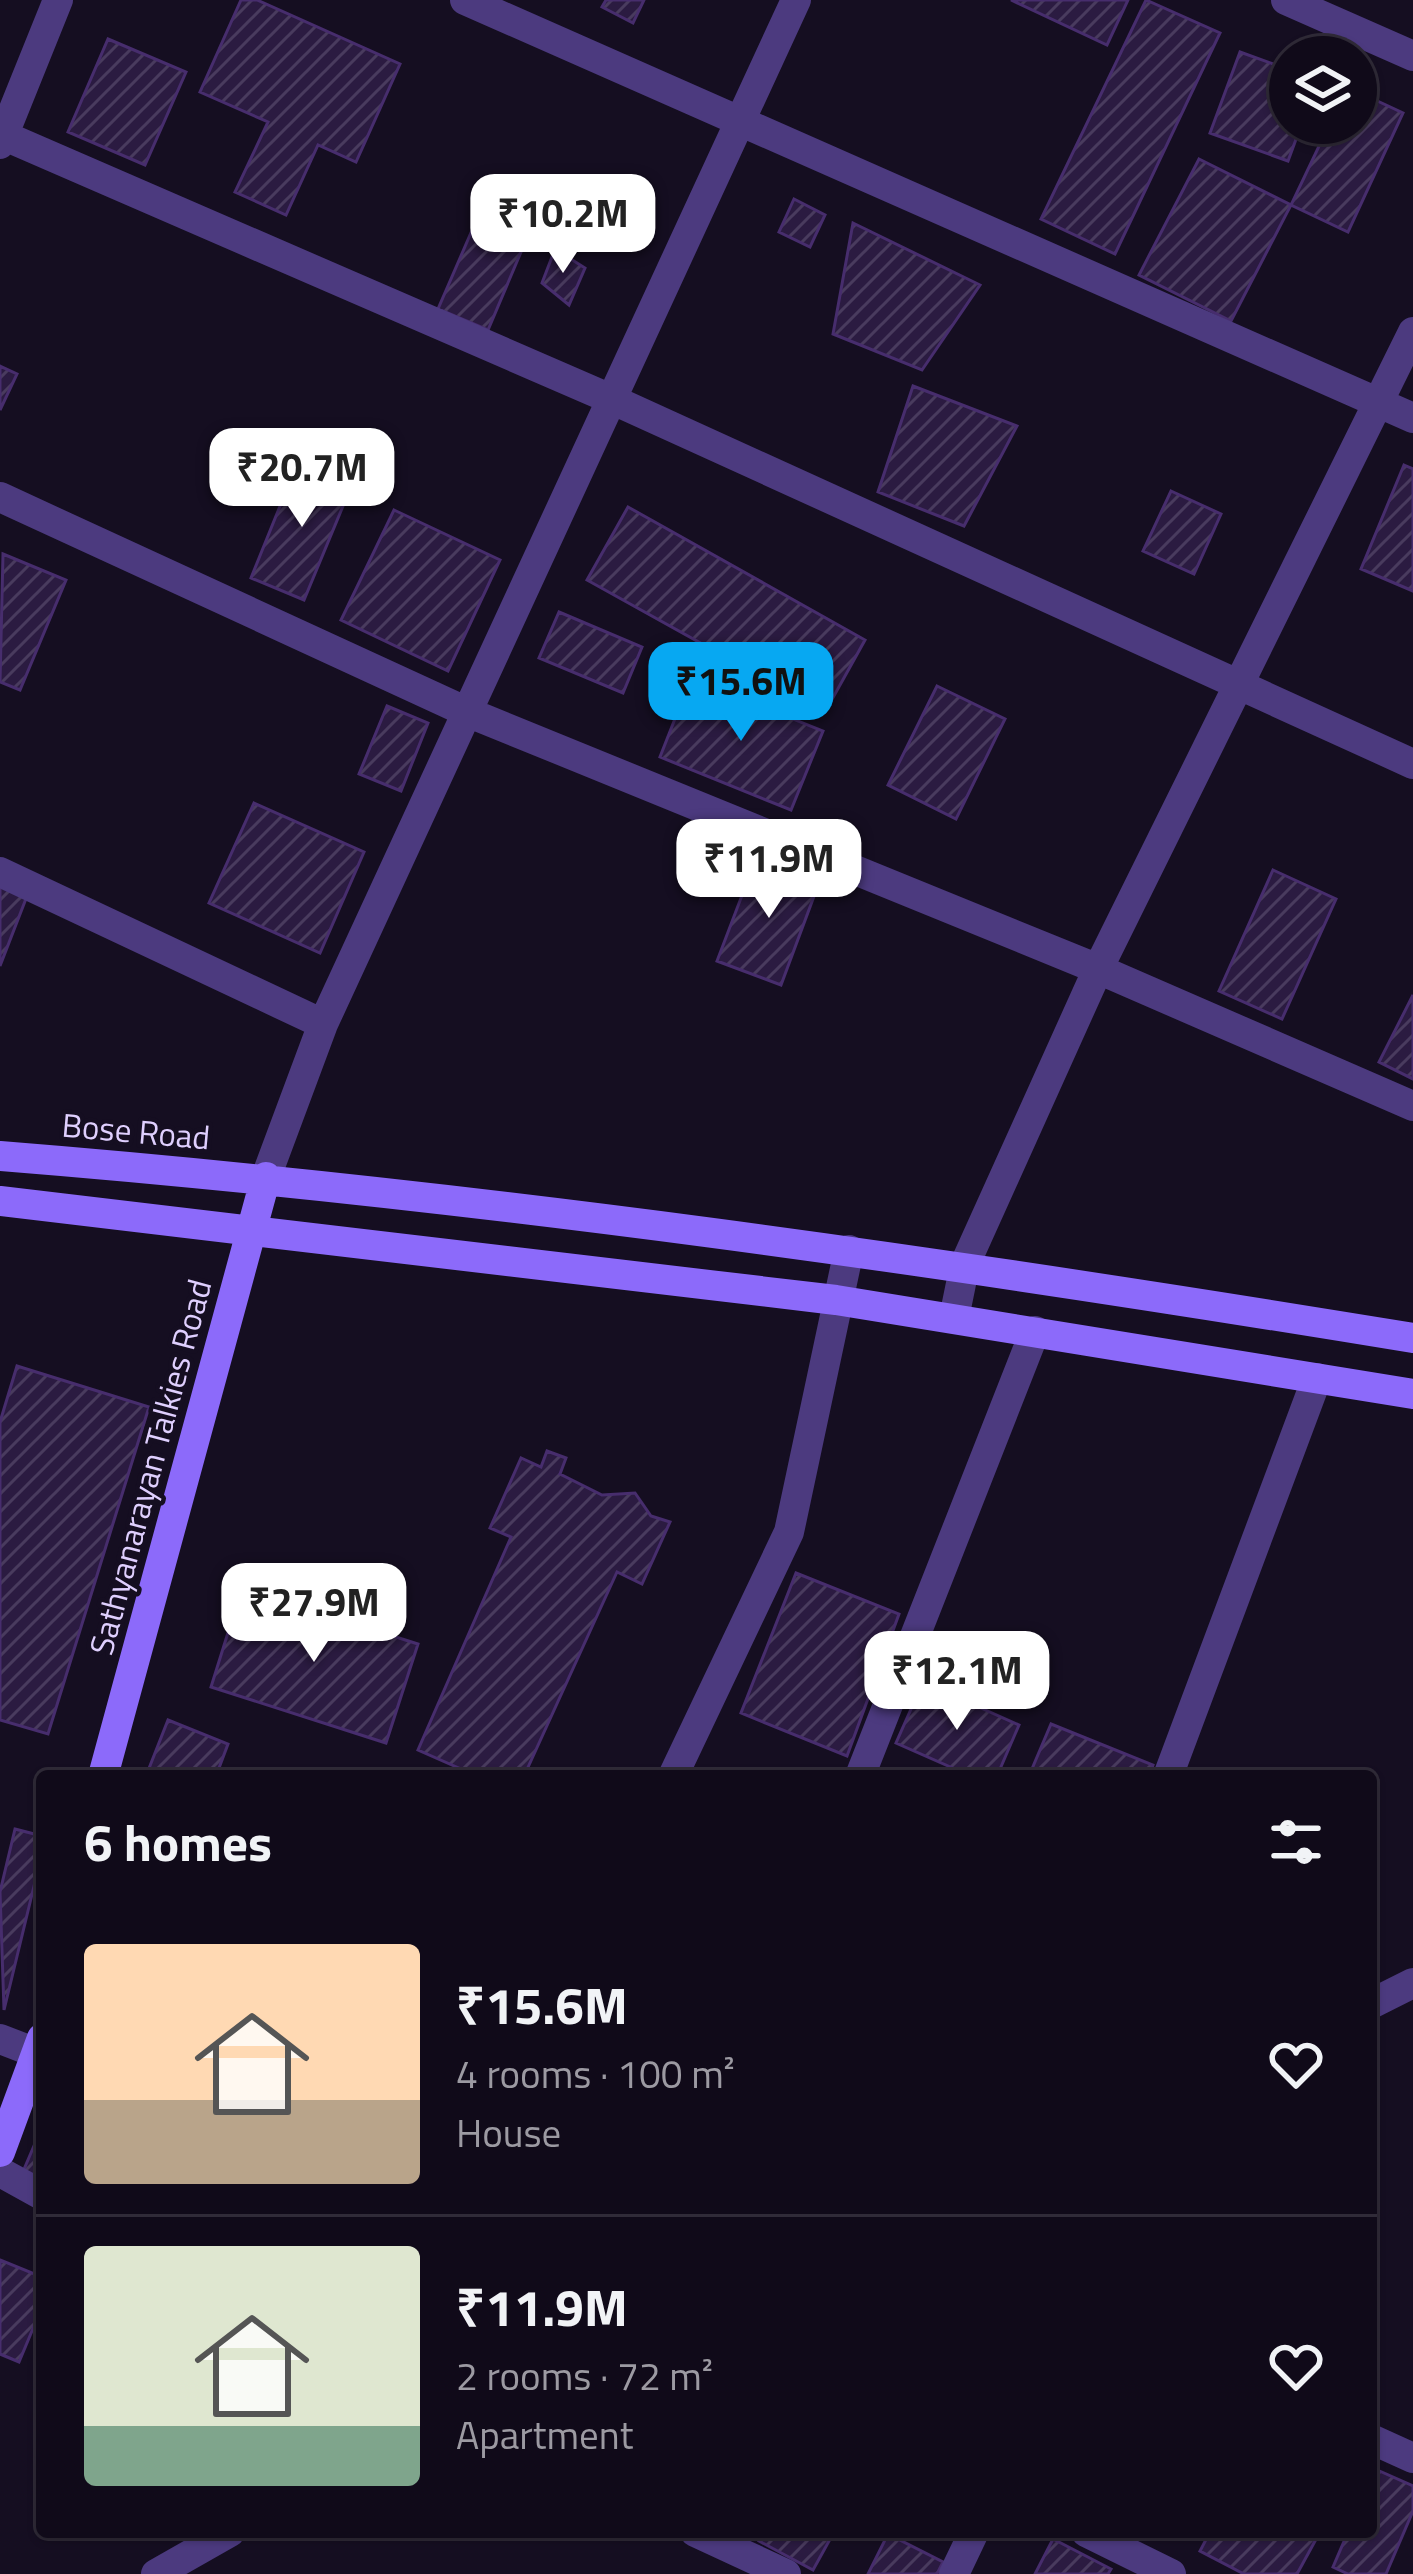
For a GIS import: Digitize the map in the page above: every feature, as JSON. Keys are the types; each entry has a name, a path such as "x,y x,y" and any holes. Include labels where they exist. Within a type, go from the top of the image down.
{"main road":[{"name":"Bose Road","path":"0,1156 266,1178 965,1264 1413,1338"},
{"name":"Sathyanarayan Talkies Road","path":"106,1770 266,1178"},
{"path":"0,1201 836,1300 1413,1394"},
{"path":"0,2152 36,2057"}],"street":[{"path":"58,0 1,138 611,399 1413,764"},
{"path":"465,0 1413,418"},
{"path":"266,1178 323,1024 796,0"},
{"path":"1286,0 1413,56"},
{"path":"953,1318 965,1264 1098,969 1413,332"},
{"path":"0,496 467,712 1098,969 1413,1106"},
{"path":"0,872 323,1024"},
{"path":"676,1770 789,1532 849,1250"},
{"path":"862,1770 1035,1331"},
{"path":"1170,1770 1317,1378"},
{"path":"1377,2001 1413,1983"},
{"path":"0,2039 36,2045"},
{"path":"0,2172 36,2192"},
{"path":"1377,2443 1413,2458"},
{"path":"156,2574 219,2538"},
{"path":"708,2538 786,2574"},
{"path":"954,2574 971,2538"},
{"path":"1098,2538 1171,2574"}],"building":[{"path":"241,0 257,0 400,64 356,162 318,145 286,215 235,192 268,122 200,92"},
{"path":"606,0 644,0 633,23 602,7"},
{"path":"1011,0 1128,0 1107,45"},
{"path":"1146,0 1220,33 1115,254 1041,219"},
{"path":"108,39 186,72 145,165 68,132"},
{"path":"1240,52 1269,62 1269,144 1294,144 1288,161 1210,133"},
{"path":"1377,101 1403,113 1348,232 1291,205 1320,144 1377,144"},
{"path":"1199,159 1291,205 1231,321 1139,275"},
{"path":"486,198 535,219 488,330 438,309"},
{"path":"794,199 825,215 810,247 779,232"},
{"path":"853,223 980,285 922,370 833,334"},
{"path":"555,249 585,268 569,305 542,283"},
{"path":"0,366 17,374 0,410"},
{"path":"913,386 1017,426 964,526 878,492"},
{"path":"299,459 353,482 304,600 251,578"},
{"path":"1404,465 1413,469 1413,591 1361,569"},
{"path":"1171,491 1221,514 1194,574 1143,551"},
{"path":"628,507 865,640 825,712 587,580"},
{"path":"394,510 500,560 448,671 341,620"},
{"path":"3,554 66,580 20,690 0,682"},
{"path":"559,612 642,647 623,693 539,658"},
{"path":"691,678 823,731 791,810 660,757"},
{"path":"937,686 1005,719 956,819 888,785"},
{"path":"387,706 428,723 401,791 359,774"},
{"path":"254,803 364,852 320,953 209,903"},
{"path":"757,856 820,880 781,985 717,961"},
{"path":"1273,870 1336,899 1282,1019 1219,991"},
{"path":"0,885 27,896 0,966"},
{"path":"1413,995 1413,1079 1379,1062"},
{"path":"17,1366 149,1407 48,1734 0,1720 0,1422"},
{"path":"547,1451 566,1458 560,1474 602,1495 635,1493 651,1516 670,1522 642,1584 617,1572 527,1770 463,1770 418,1750 511,1537 490,1528 521,1458 541,1467"},
{"path":"796,1573 899,1614 847,1756 741,1713"},
{"path":"242,1588 418,1644 386,1743 211,1687"},
{"path":"923,1682 1019,1725 1000,1770 957,1770 896,1743"},
{"path":"168,1720 228,1744 218,1770 148,1770"},
{"path":"1051,1724 1153,1765 1151,1770 1032,1770"},
{"path":"15,1829 36,1834 36,1878 4,2010 0,1892"},
{"path":"36,2141 36,2180 22,2174"},
{"path":"0,2260 36,2275 36,2321 19,2362 0,2354"},
{"path":"1377,2470 1413,2486 1413,2511 1386,2574 1348,2574 1333,2567 1345,2538 1377,2538"},
{"path":"761,2538 831,2538 813,2570"},
{"path":"886,2538 896,2538 943,2562 937,2574 868,2574"},
{"path":"1207,2538 1317,2538 1297,2574 1244,2574 1200,2551"},
{"path":"1053,2539 1111,2569 1108,2574 1035,2574"}]}
